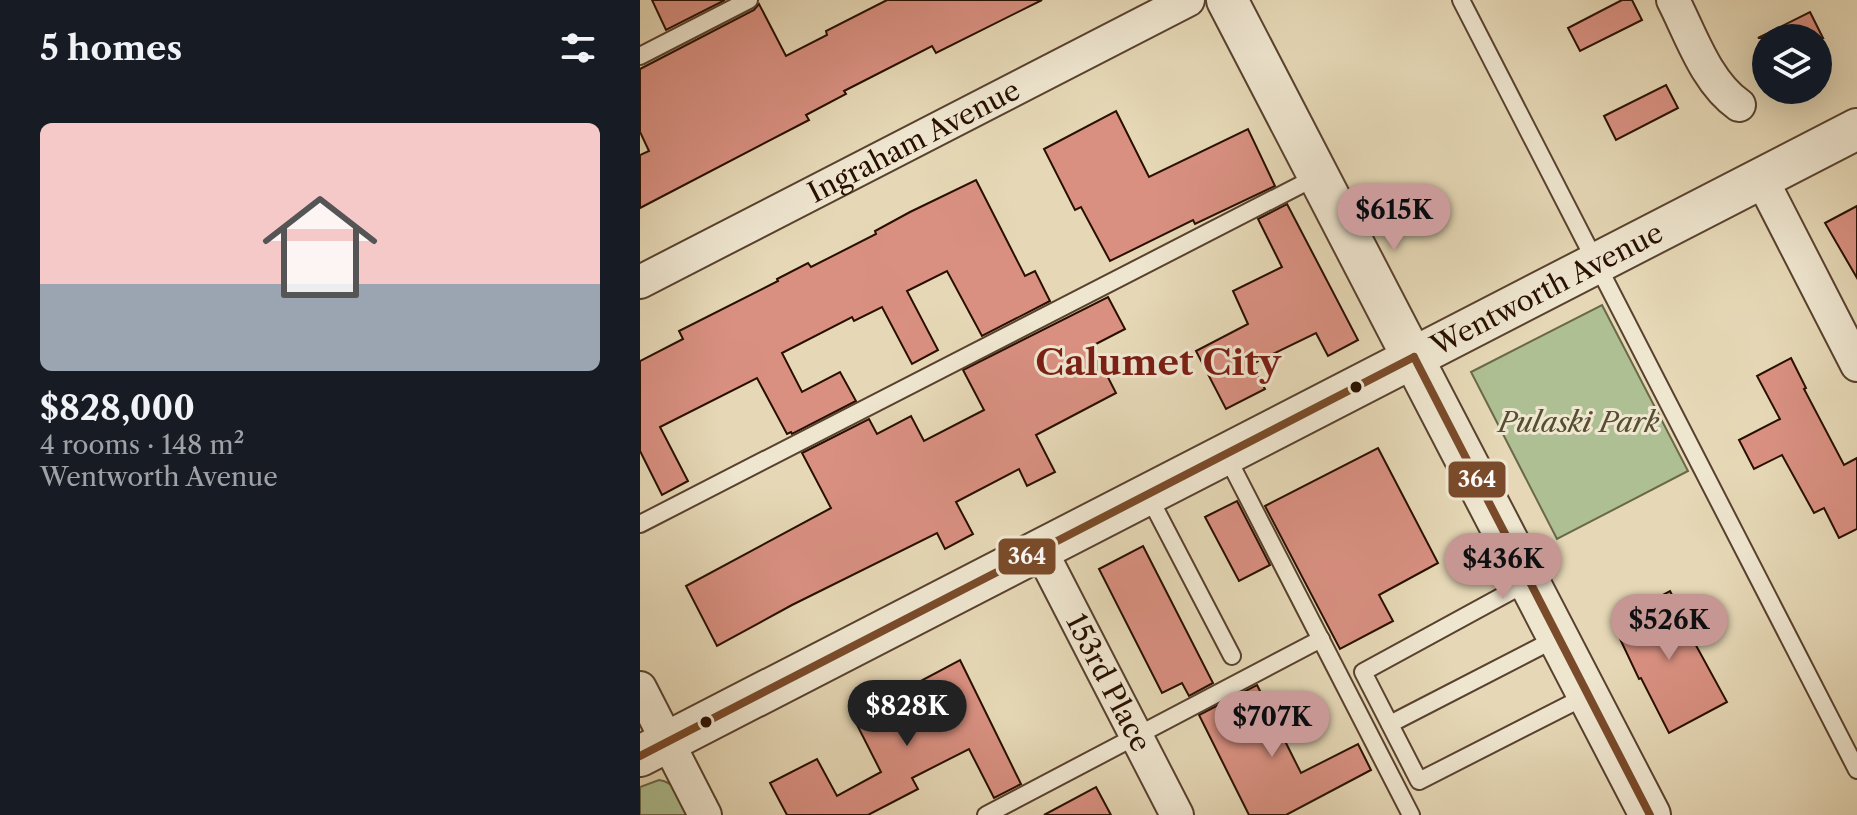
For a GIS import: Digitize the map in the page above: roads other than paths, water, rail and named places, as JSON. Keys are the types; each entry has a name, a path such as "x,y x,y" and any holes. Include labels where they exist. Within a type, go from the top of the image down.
{"street":[{"name":"Ingraham Avenue","path":"640,282 1188,0"},
{"path":"1227,0 1650,815"},
{"path":"1673,0 1712,76 1725,95 1739,105"},
{"name":"Wentworth Avenue","path":"654,749 1857,129"},
{"path":"1761,178 1857,365"},
{"name":"153rd Place","path":"1041,551 1177,815"},
{"path":"640,688 654,749 705,815"}],"lane":[{"path":"640,56 749,0"},
{"path":"1461,0 1857,770"},
{"path":"640,524 1318,176"},
{"path":"1226,455 1411,815"},
{"path":"1148,495 1232,656"},
{"path":"1529,581 1363,672 1419,781 1588,695"},
{"path":"1390,724 1558,637"},
{"path":"986,815 1321,639"}],"district":[{"name":"Calumet City","path":"1158,362"}],"park label":[{"name":"Pulaski Park","path":"1579,422"}]}
